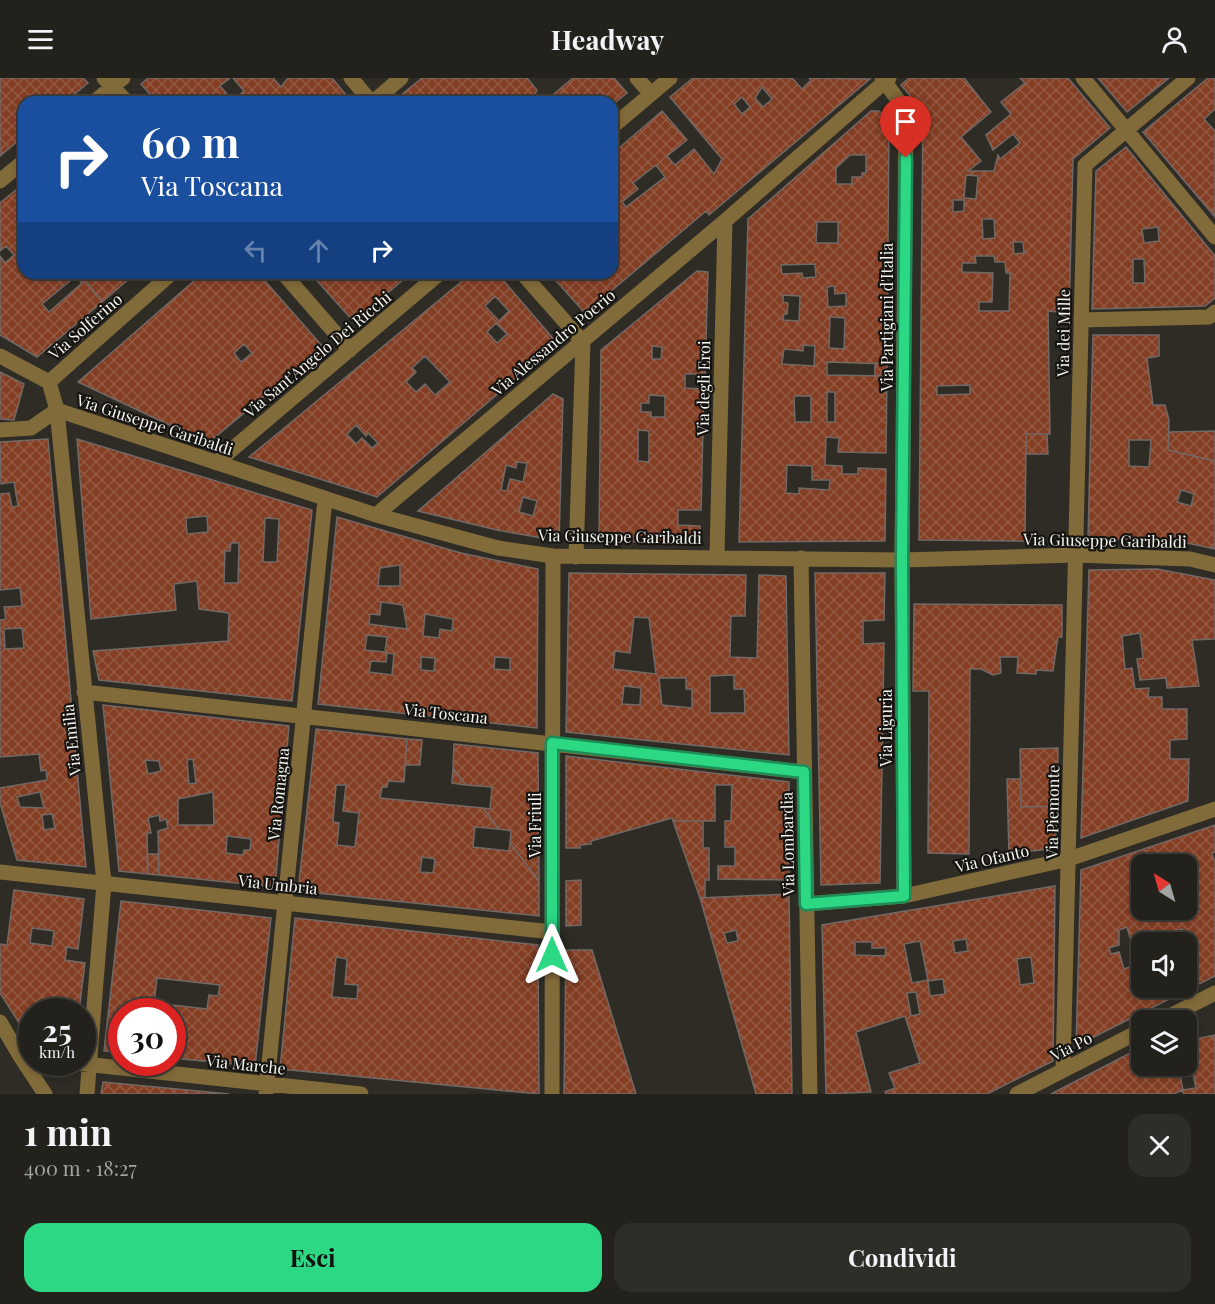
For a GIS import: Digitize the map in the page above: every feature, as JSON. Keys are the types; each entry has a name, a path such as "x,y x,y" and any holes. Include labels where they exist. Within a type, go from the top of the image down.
{"street":[{"path":"351,78 367,96"},
{"path":"379,96 401,78"},
{"path":"637,78 651,94"},
{"path":"618,122 670,78"},
{"path":"1083,78 1215,237"},
{"name":"Via dei Mille","path":"1075,555 1085,165 1188,78"},
{"name":"Via Alessandro Poerio","path":"376,515 725,221 885,79"},
{"name":"Via Partigiani d'Italia","path":"885,79 906,111 902,560"},
{"path":"99,96 113,81 123,96"},
{"path":"0,181 18,166"},
{"name":"Via degli Eroi","path":"717,556 725,221"},
{"name":"Via Solferino","path":"49,381 165,279"},
{"path":"288,279 350,350"},
{"name":"Via Sant'Angelo Dei Ricchi","path":"216,463 433,279"},
{"path":"527,279 583,342 576,557"},
{"path":"1081,320 1209,317 1215,312"},
{"path":"0,356 49,381"},
{"name":"Via Giuseppe Garibaldi","path":"49,381 57,410 376,515 498,548 576,557 717,556 902,560 1075,555 1190,559 1215,565"},
{"path":"0,430 31,428 57,410"},
{"name":"Via Emilia","path":"57,410 104,883 96,998"},
{"name":"Via Romagna","path":"266,1089 326,499"},
{"name":"Via Piemonte","path":"1063,1070 1075,555"},
{"name":"Via Friuli","path":"552,1094 553,556"},
{"name":"Via Lombardia","path":"801,558 810,1094"},
{"name":"Via Liguria","path":"902,560 904,896"},
{"name":"Via Toscana","path":"84,692 804,772"},
{"name":"Via Ofanto","path":"806,904 904,896 1069,859 1215,809"},
{"name":"Via Umbria","path":"0,872 552,932"},
{"path":"1182,1010 1214,994"},
{"path":"0,1022 18,1046"},
{"name":"Via Po","path":"1017,1094 1131,1036"},
{"name":"Via Marche","path":"96,1067 266,1089 361,1094"},
{"path":"36,1076 45,1094"},
{"name":"Via Emilia","path":"87,1094 90,1076"}],"building":[{"path":"0,78 83,78 88,83 72,96 18,96 18,141 0,156"},
{"path":"148,78 230,78 220,86 229,96 152,96 141,84"},
{"path":"233,78 273,78 281,87 288,78 332,78 347,96 238,96 244,91"},
{"path":"422,78 527,78 537,90 534,96 400,96"},
{"path":"573,78 614,78 627,93 618,100 618,96 551,96"},
{"path":"693,78 792,78 802,89 811,80 809,78 870,79 709,215 706,211 585,313 554,279 618,279 618,149 662,111 687,140 667,156 675,165 694,149 714,174 722,159 670,97","holes":["762,87 772,99 763,107 755,98","742,97 750,107 742,114 734,104","656,165 665,177 626,207 622,202 638,189 633,183"]},
{"path":"909,78 964,78 991,112 961,137 981,161 968,171 994,171 998,155 1000,159 1020,143 1013,134 993,150 986,135 1011,114 1001,102 1025,83 1020,78 1068,78 1110,128 1073,159 1069,313 1048,311 1050,434 1026,434 1025,541 919,540 923,111 901,85","holes":["966,175 978,176 976,199 964,198","953,200 964,200 964,211 953,212","982,219 994,219 995,238 983,239","1013,242 1023,242 1024,253 1014,254","975,256 994,256 995,262 1005,262 1006,273 1010,273 1009,311 979,311 979,302 992,302 993,273 962,272 962,263 976,263","970,385 970,394 937,395 937,386"]},
{"path":"1098,78 1169,78 1127,112"},
{"path":"1208,78 1215,78 1215,109 1204,119 1215,131 1215,217 1143,132"},
{"path":"871,111 879,111 889,120 887,364 827,362 827,375 887,376 886,453 838,452 839,438 826,437 825,465 842,466 842,474 858,474 858,468 886,469 885,541 739,542 748,219","holes":["850,155 866,155 866,173 862,173 862,177 852,177 852,184 836,184 836,168","817,222 838,222 838,243 816,243","815,264 816,277 803,278 802,273 782,274 781,265","834,286 835,294 846,293 846,306 828,307 827,287","783,295 800,296 799,321 783,320 784,314 787,314 788,303 783,302","830,317 845,318 844,349 829,348","803,345 815,346 814,366 782,364 784,349 803,351","827,392 835,392 835,422 827,422","794,396 811,396 811,422 795,422","787,465 812,466 812,480 830,480 829,490 799,488 799,494 786,493"]},
{"path":"1126,147 1215,256 1215,298 1205,306 1092,309 1096,171","holes":["1158,227 1159,241 1144,243 1142,229","1133,259 1144,259 1145,283 1133,283"]},
{"path":"17,189 18,279 72,279 42,304 49,312 82,283 79,279 85,279 102,302 37,357 0,335 0,256 5,263 14,255 6,246 0,251 0,203"},
{"path":"697,271 708,272 705,374 685,374 685,388 704,389 701,510 678,510 678,525 700,526 700,543 599,541 601,350","holes":["652,346 662,347 661,359 652,359","649,395 665,396 665,417 651,417 651,412 641,412 641,403 649,403","638,430 649,431 649,462 638,461"]},
{"path":"85,279 129,279 102,302"},
{"path":"196,279 263,279 323,347 208,443 78,382","holes":["244,344 252,353 241,362 234,353"]},
{"path":"315,279 404,279 354,322"},
{"path":"465,279 502,279 557,343 377,497 249,457","holes":["495,296 509,311 499,321 485,306","496,323 507,334 497,343 487,332","425,356 450,382 435,395 425,384 416,392 406,382 416,372 412,368","356,425 366,436 368,433 378,443 372,448 362,438 356,444 347,434"]},
{"path":"1093,335 1159,335 1159,356 1147,358 1153,405 1165,405 1169,420 1168,450 1215,461 1215,549 1178,541 1088,539","holes":["1129,440 1151,440 1149,467 1129,466","1181,490 1194,494 1191,506 1177,502"]},
{"path":"875,363 887,364 887,376 875,376"},
{"path":"0,372 24,384 14,420 0,419"},
{"path":"553,394 563,399 559,541 497,530 418,511","holes":["517,462 527,463 523,482 510,479 507,491 501,490 506,465 516,468","523,497 537,501 533,516 519,512"]},
{"path":"1215,431 1215,461 1168,450 1169,432"},
{"path":"1026,434 1047,434 1048,454 1026,454"},
{"path":"48,439 86,867 17,860 0,803 0,788 47,780 46,770 41,771 39,754 0,757 0,620 6,619 4,607 22,606 20,588 0,590 0,494 9,493 12,507 18,506 14,482 1,484 0,442","holes":["22,628 24,648 5,649 4,629","40,792 44,808 20,807 17,797","52,814 55,828 44,830 42,815"]},
{"path":"77,439 312,510 292,701 99,680 93,651 228,641 229,613 199,609 197,581 174,584 176,610 91,619","holes":["207,516 208,532 187,534 186,518","265,518 279,519 277,562 263,562","231,543 239,543 238,583 224,583 225,551 230,551"]},
{"path":"337,517 461,553 538,569 537,728 318,704","holes":["400,565 400,586 378,586 380,568","381,602 403,605 407,629 369,624 370,614 380,615","425,614 453,619 452,631 440,629 439,638 423,636","367,635 387,637 385,652 365,650","387,653 394,654 392,675 369,672 371,661 386,662","421,657 435,658 434,671 421,670","495,657 510,658 510,670 494,669"]},
{"path":"1157,569 1215,580 1215,639 1192,640 1199,686 1167,688 1166,678 1140,680 1137,659 1143,658 1140,633 1122,636 1125,669 1132,668 1135,689 1149,688 1148,697 1162,697 1162,709 1187,709 1187,739 1170,740 1170,759 1189,759 1188,801 1081,838 1089,570"},
{"path":"569,573 746,575 745,616 731,616 730,657 757,658 759,575 786,576 789,755 566,732","holes":["634,617 649,618 656,674 613,669 615,651 630,653","734,675 734,689 744,689 745,713 710,713 710,676","659,678 686,678 686,689 692,689 692,708 662,705","624,686 641,688 640,705 622,704"]},
{"path":"815,573 885,573 884,620 863,621 863,644 884,643 880,883 821,885"},
{"path":"914,604 1062,605 1062,637 1058,637 1053,671 1036,670 1036,674 1017,673 1018,657 1000,657 1001,673 993,675 981,669 970,669 969,854 928,853 929,691 913,691"},
{"path":"103,705 289,726 275,887 159,875 158,831 168,828 166,819 160,821 159,815 148,818 151,833 147,833 148,874 119,871","holes":["193,759 196,783 189,784 187,760","145,760 159,761 161,771 148,774","213,792 214,825 178,825 178,799","227,836 251,839 250,850 244,850 243,855 226,853"]},
{"path":"316,729 407,739 404,782 388,781 387,787 382,787 380,798 483,808 499,829 475,827 473,847 509,851 510,843 539,881 539,916 298,891","holes":["336,785 346,785 343,811 359,813 355,847 337,845 339,823 333,822","422,857 435,859 433,873 420,872"]},
{"path":"407,739 422,740 420,765 405,765"},
{"path":"454,744 538,753 539,881 510,843 511,831 499,829 483,808 490,809 492,787 466,785 453,768"},
{"path":"1058,748 1057,806 1021,807 1020,749"},
{"path":"566,756 789,782 789,880 718,879 718,866 735,866 735,847 725,847 725,821 731,821 732,785 715,785 715,821 673,821 672,818 591,841 591,844 580,845 580,848 566,848"},
{"path":"453,768 456,772 466,785 452,783"},
{"path":"1007,779 1020,779 1021,807 1057,806 1056,848 1009,854"},
{"path":"673,821 703,821 703,848 709,848 709,880 705,880 705,897 700,898"},
{"path":"1215,825 1215,852 1212,853 1215,863 1215,976 1197,985 1197,932 1183,932 1182,929 1172,932 1131,932 1131,940 1127,927 1119,930 1119,945 1109,948 1111,954 1119,952 1124,969 1131,966 1131,998 1171,998 1147,1010 1131,1010 1131,1018 1076,1046 1081,870"},
{"path":"147,854 158,854 159,875 148,874"},
{"path":"581,880 581,925 566,926 566,881"},
{"path":"1055,886 1053,1061 987,1094 886,1094 885,1092 895,1088 889,1073 920,1063 905,1016 856,1032 871,1092 826,1094 822,925","holes":["966,939 968,951 955,953 953,941","920,941 928,980 912,983 904,944","855,942 872,942 872,948 886,948 885,956 855,955","1031,957 1034,983 1020,985 1017,959","943,979 945,994 930,996 928,981","916,992 920,1014 911,1016 907,993"]},
{"path":"14,890 84,899 78,949 67,947 65,960 85,963 81,998 18,998 18,1021 0,993 0,944 7,945","holes":["32,928 54,931 52,946 30,943"]},
{"path":"789,894 792,1094 756,1094 700,898","holes":["736,930 738,941 727,943 724,933"]},
{"path":"121,901 271,918 255,1066 186,1059 186,1007 207,1009 209,995 218,996 220,985 157,978 155,998 110,998"},
{"path":"295,918 538,945 539,1094 280,1069","holes":["336,957 347,959 345,984 358,985 357,999 332,997"]},
{"path":"566,950 592,950 636,1094 564,1094"},
{"path":"108,1016 108,1051 104,1051"},
{"path":"1215,1035 1215,1094 1184,1094 1182,1090 1174,1094 1051,1094 1131,1053 1131,1076 1180,1076 1183,1090 1196,1088 1194,1076 1197,1076 1197,1039"},
{"path":"103,1082 229,1094 101,1094"}],"route":[{"path":"552,955 552,743 804,772 806,904 904,896 902,560 906,158"}]}
